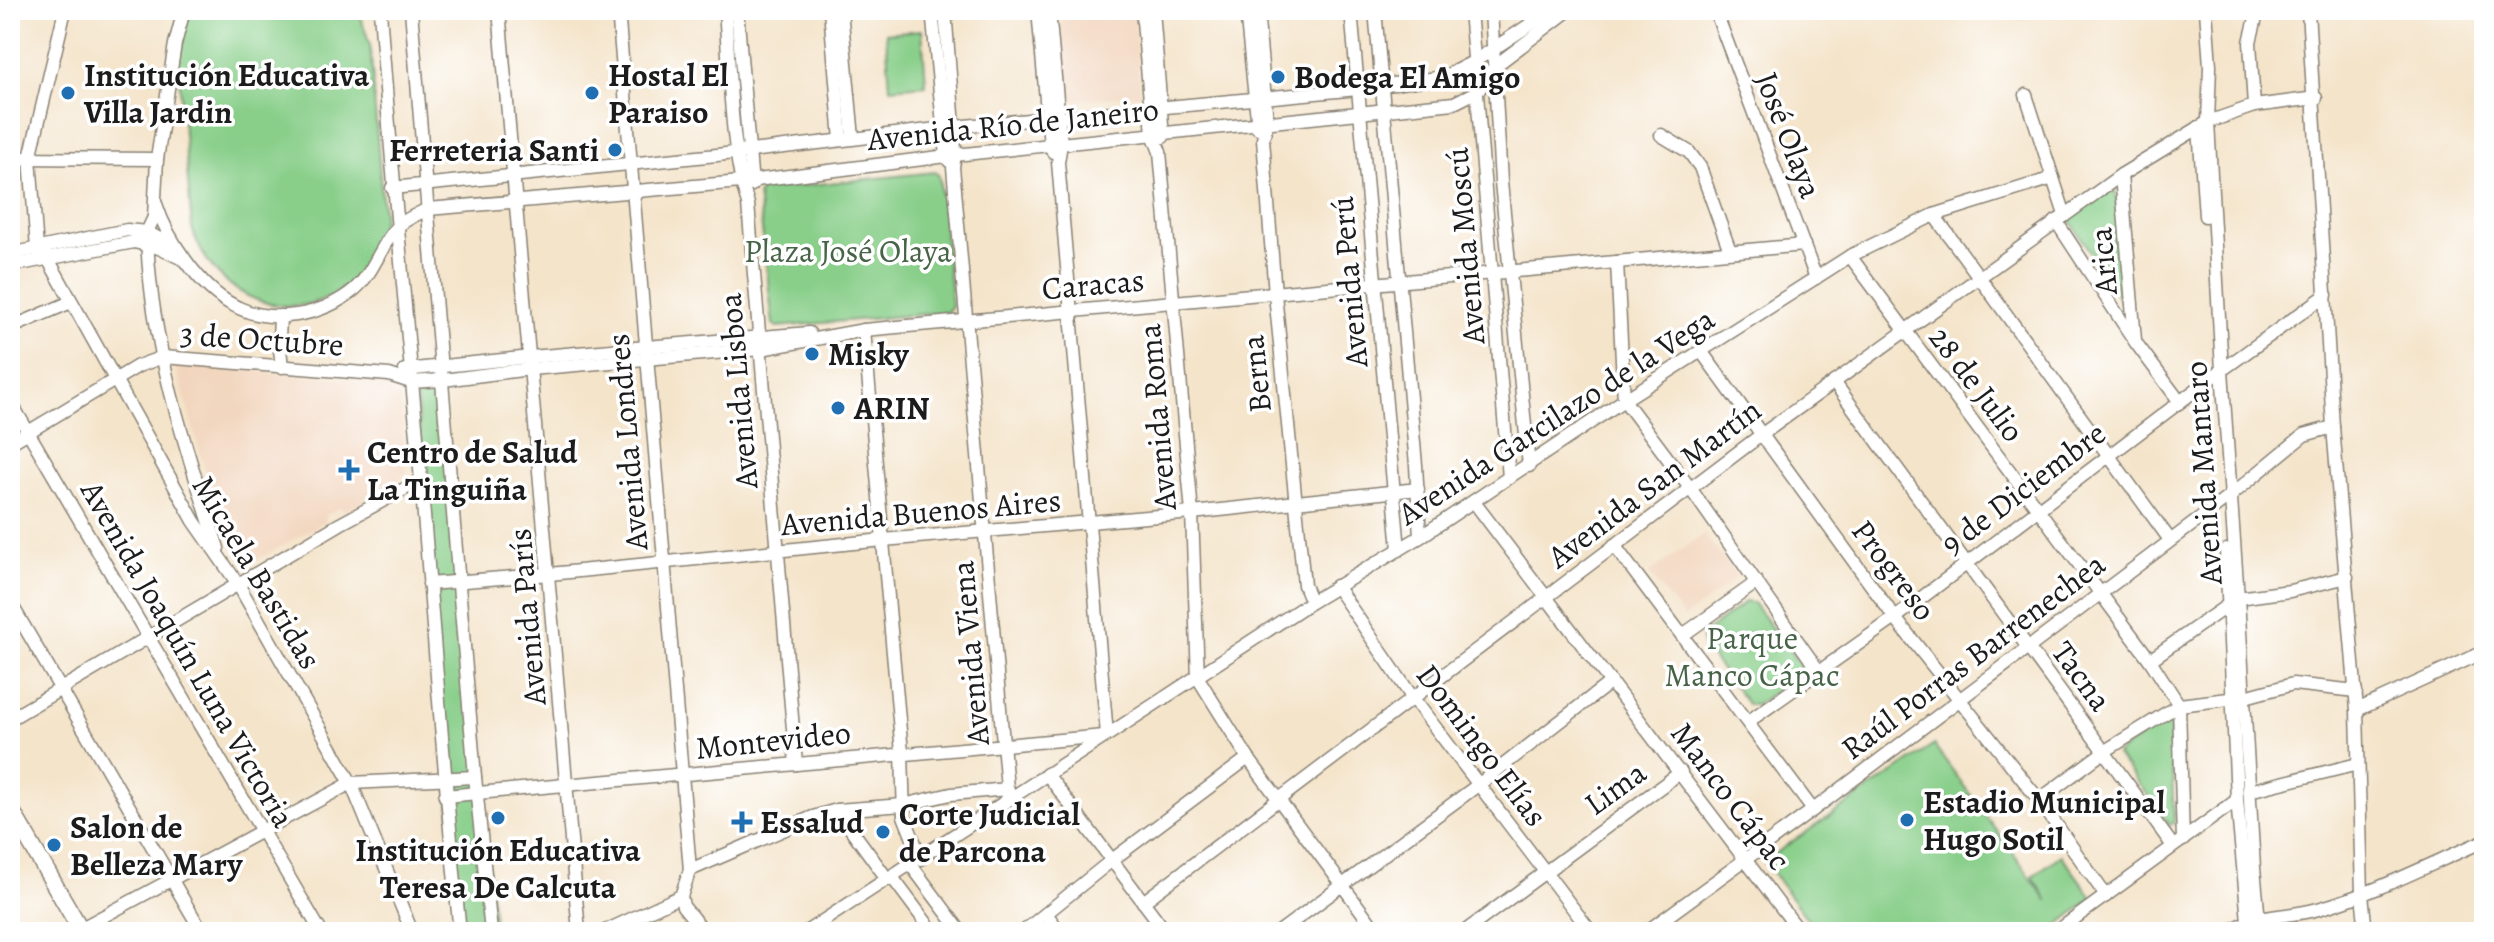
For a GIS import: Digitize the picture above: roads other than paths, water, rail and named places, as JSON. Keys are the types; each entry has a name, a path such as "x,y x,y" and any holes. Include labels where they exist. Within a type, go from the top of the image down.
{"main road":[{"path":"10,808 79,931"}],"street":[{"path":"37,249 30,158 65,10"},
{"path":"184,10 175,44 157,159 154,217 147,238 150,283 163,357 222,559"},
{"path":"380,10 392,188 421,480 445,796 460,932"},
{"path":"411,10 426,185 422,211 442,374 491,932"},
{"name":"Avenida París","path":"499,10 579,932"},
{"name":"Avenida Londres","path":"618,10 690,870"},
{"name":"Avenida Lisboa","path":"725,10 747,182 796,764"},
{"name":"Avenida Lisboa","path":"737,10 744,152"},
{"path":"830,10 847,139"},
{"path":"841,10 847,139"},
{"name":"Avenida Viena","path":"932,10 949,128"},
{"name":"Avenida Viena","path":"945,10 951,160 1008,794"},
{"path":"1038,10 1058,162 1107,735"},
{"path":"1049,10 1053,117"},
{"name":"Avenida Roma","path":"1142,10 1156,107"},
{"name":"Avenida Roma","path":"1153,10 1158,133 1192,513 1198,678"},
{"path":"1246,10 1259,98"},
{"path":"1257,10 1259,98"},
{"name":"Avenida Perú","path":"1351,10 1399,550"},
{"name":"Avenida Perú","path":"1375,10 1420,537"},
{"name":"Avenida Moscú","path":"1470,10 1509,478"},
{"name":"Avenida Moscú","path":"1491,10 1501,182 1529,466"},
{"name":"Avenida Río de Janeiro","path":"392,188 1053,117 1358,89 1444,77 1475,61 1552,10"},
{"path":"1478,91 1495,66 1569,10"},
{"name":"José Olaya","path":"1715,10 1816,278"},
{"path":"2206,10 2210,66 2203,125 2239,697 2249,791 2252,923"},
{"path":"2254,106 2250,42 2258,10"},
{"path":"2308,10 2316,98 2333,427 2356,691 2362,894 2366,932"},
{"name":"Avenida Río de Janeiro","path":"422,211 747,182 951,160 1056,144 1454,103 1478,91"},
{"path":"2026,95 2053,178 2061,218 2136,343 2180,402"},
{"name":"Berna","path":"1259,98 1295,503 1304,585 1311,602"},
{"name":"Avenida San Martín","path":"1143,902 1761,435 2121,175 2203,125 2254,106 2316,98"},
{"path":"1661,135 1689,152 1700,167 1730,251"},
{"path":"10,158 157,159"},
{"name":"Arica","path":"2121,175 2136,343"},
{"name":"Avenida Garcilazo de la Vega","path":"916,862 1008,794 1047,774 1336,586 1420,537 1624,400 1850,256 1934,215 2053,178"},
{"path":"1484,186 1501,182"},
{"path":"156,204 164,227 213,292 232,305 260,314 280,316 316,311 333,304 367,278 397,228 422,211"},
{"path":"394,206 422,211"},
{"path":"1934,215 2170,540"},
{"path":"10,254 127,230 180,251"},
{"path":"10,266 147,238 190,264"},
{"name":"Caracas","path":"389,375 442,374 864,330 1399,283 1511,269 1804,245"},
{"name":"Micaela Bastidas","path":"37,249 48,259 194,521 238,584 351,783 412,932"},
{"name":"28 de Julio","path":"1850,256 2150,660 2179,705"},
{"path":"378,258 394,258 401,262"},
{"path":"1617,262 1624,400 1818,670"},
{"name":"9 de Diciembre","path":"1749,721 1895,618 2326,295"},
{"path":"10,328 71,302"},
{"path":"280,316 282,367"},
{"path":"864,330 902,753 904,816 916,862 961,932"},
{"name":"Progreso","path":"1701,351 1895,618 2039,800 2106,896"},
{"name":"3 de Octubre","path":"10,443 138,366 163,357 389,375"},
{"path":"1501,373 1520,371"},
{"name":"Tacna","path":"1834,382 2105,751 2178,843"},
{"name":"Avenida Joaquín Luna Victoria","path":"10,401 321,932"},
{"name":"Raúl Porras Barrenechea","path":"1646,932 2227,499 2304,435 2333,427"},
{"path":"10,719 421,480"},
{"name":"Avenida Buenos Aires","path":"429,584 663,564 1418,489"},
{"name":"Manco Cápac","path":"1474,502 1800,932"},
{"path":"1614,545 1813,810"},
{"path":"2150,660 2234,601 2347,577"},
{"path":"1683,635 1757,582"},
{"name":"Domingo Elías","path":"1336,586 1412,697 1591,932"},
{"path":"10,602 202,932"},
{"path":"2357,710 2484,652"},
{"path":"1198,678 1248,758 1377,932"},
{"path":"1279,932 1611,682"},
{"path":"2039,800 2105,751 2179,705 2239,697 2293,684 2356,691"},
{"path":"2239,697 2237,800 2252,923 2260,932"},
{"path":"2178,843 2179,705"},
{"name":"Montevideo","path":"445,796 1107,735"},
{"path":"1023,932 1112,860 1248,758"},
{"path":"2249,791 2358,764"},
{"name":"Lima","path":"1464,932 1681,772"},
{"path":"1047,774 1166,932"},
{"path":"79,931 351,783 475,777"},
{"path":"704,932 683,906 681,896 690,870 813,817 837,810 903,805 951,794 1008,794"},
{"path":"2056,932 2237,800"},
{"path":"837,810 933,932"},
{"path":"2229,932 2252,923 2319,909 2362,894 2484,841"},
{"path":"806,932 916,862"},
{"path":"603,932 681,896"},
{"path":"1047,915 1060,932"}],"place":[{"name":"Bodega El Amigo","path":"1278,77"},
{"name":"Institución Educativa Villa Jardin","path":"68,93"},
{"name":"Hostal El Paraiso","path":"592,93"},
{"name":"Ferreteria Santi","path":"615,150"},
{"name":"Misky","path":"812,354"},
{"name":"ARIN","path":"838,408"},
{"name":"Centro de Salud La Tinguiña","path":"349,470"},
{"name":"Institución Educativa Teresa De Calcuta","path":"498,818"},
{"name":"Estadio Municipal Hugo Sotil","path":"1907,820"},
{"name":"Essalud","path":"742,822"},
{"name":"Corte Judicial de Parcona","path":"883,832"},
{"name":"Salon de Belleza Mary","path":"54,845"}],"park label":[{"name":"Plaza José Olaya","path":"848,251"},
{"name":"Parque Manco Cápac","path":"1752,656"}]}
